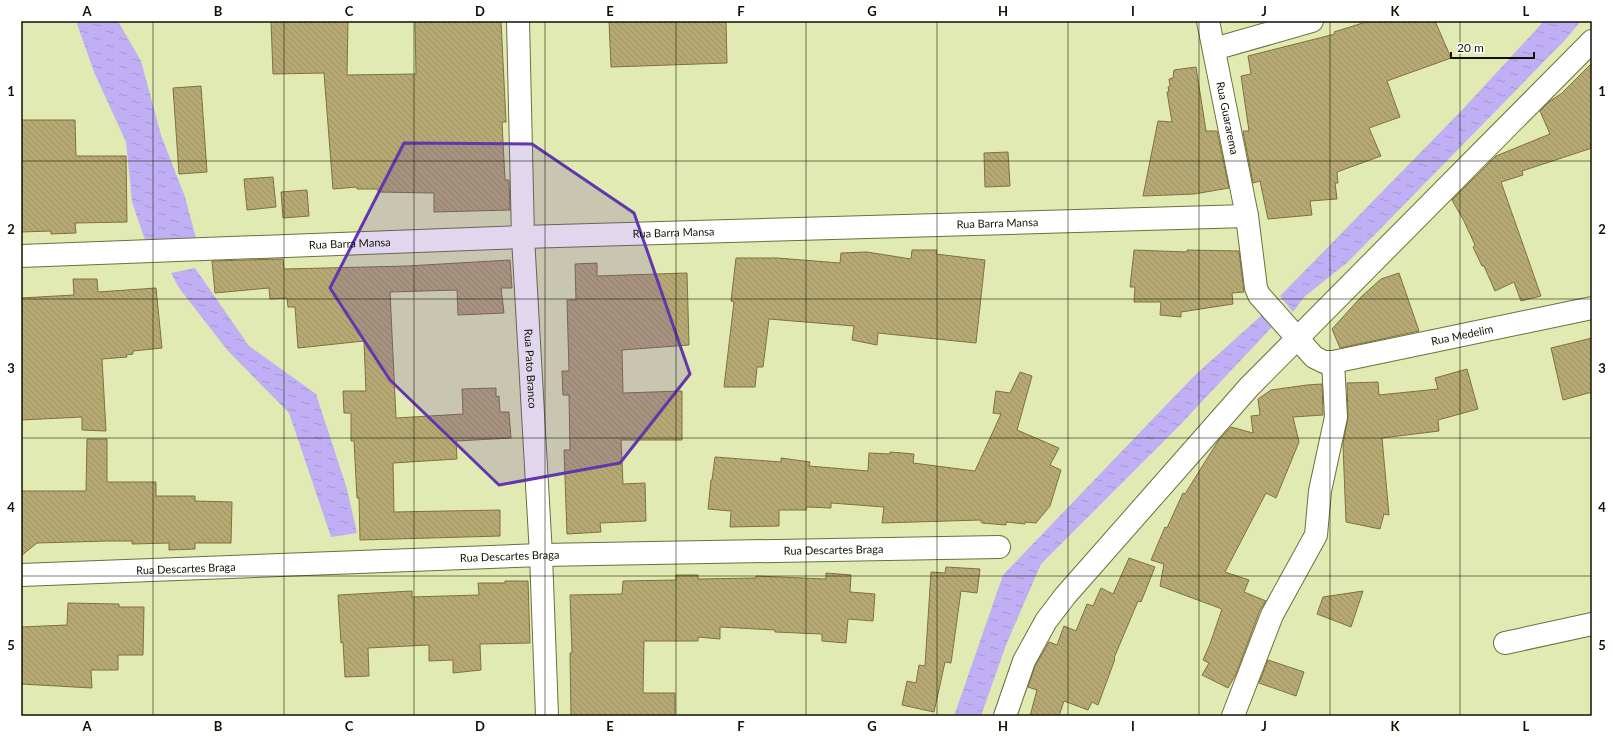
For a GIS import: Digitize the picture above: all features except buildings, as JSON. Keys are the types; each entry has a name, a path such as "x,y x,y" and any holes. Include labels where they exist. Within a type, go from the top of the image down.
{"street":[{"name":"Rua Pato Branco","path":"518,21 523,237 541,555 547,716"},
{"name":"Rua Guararema","path":"1208,21 1247,216"},
{"path":"1214,49 1312,21"},
{"path":"1005,716 1024,661 1046,621 1065,596 1295,336 1592,40"},
{"name":"Rua Barra Mansa","path":"21,256 523,237 1247,216"},
{"path":"1233,716 1272,615 1316,535 1320,491 1336,417 1333,362 1324,362 1314,357 1261,297 1254,278 1247,216"},
{"name":"Rua Medelim","path":"1333,362 1592,308"},
{"name":"Rua Descartes Braga","path":"21,575 541,555 999,547"},
{"path":"1505,643 1592,624"}],"highlighted area":[{"path":"404,143 532,144 634,213 690,374 620,463 499,485 390,380 330,288"}],"water":[{"path":"76,21 118,21 141,61 161,135 185,197 196,238 145,240 132,202 126,142 94,72"},
{"path":"1544,21 1581,21 1565,40 1348,262 1304,297 1293,312 1280,296 1463,109"},
{"path":"195,268 249,346 316,394 347,489 357,533 331,537 289,413 228,351 179,288 171,273"},
{"path":"1263,314 1273,326 1179,426 1041,564 1006,645 981,716 954,716 1003,575 1195,375"}]}
